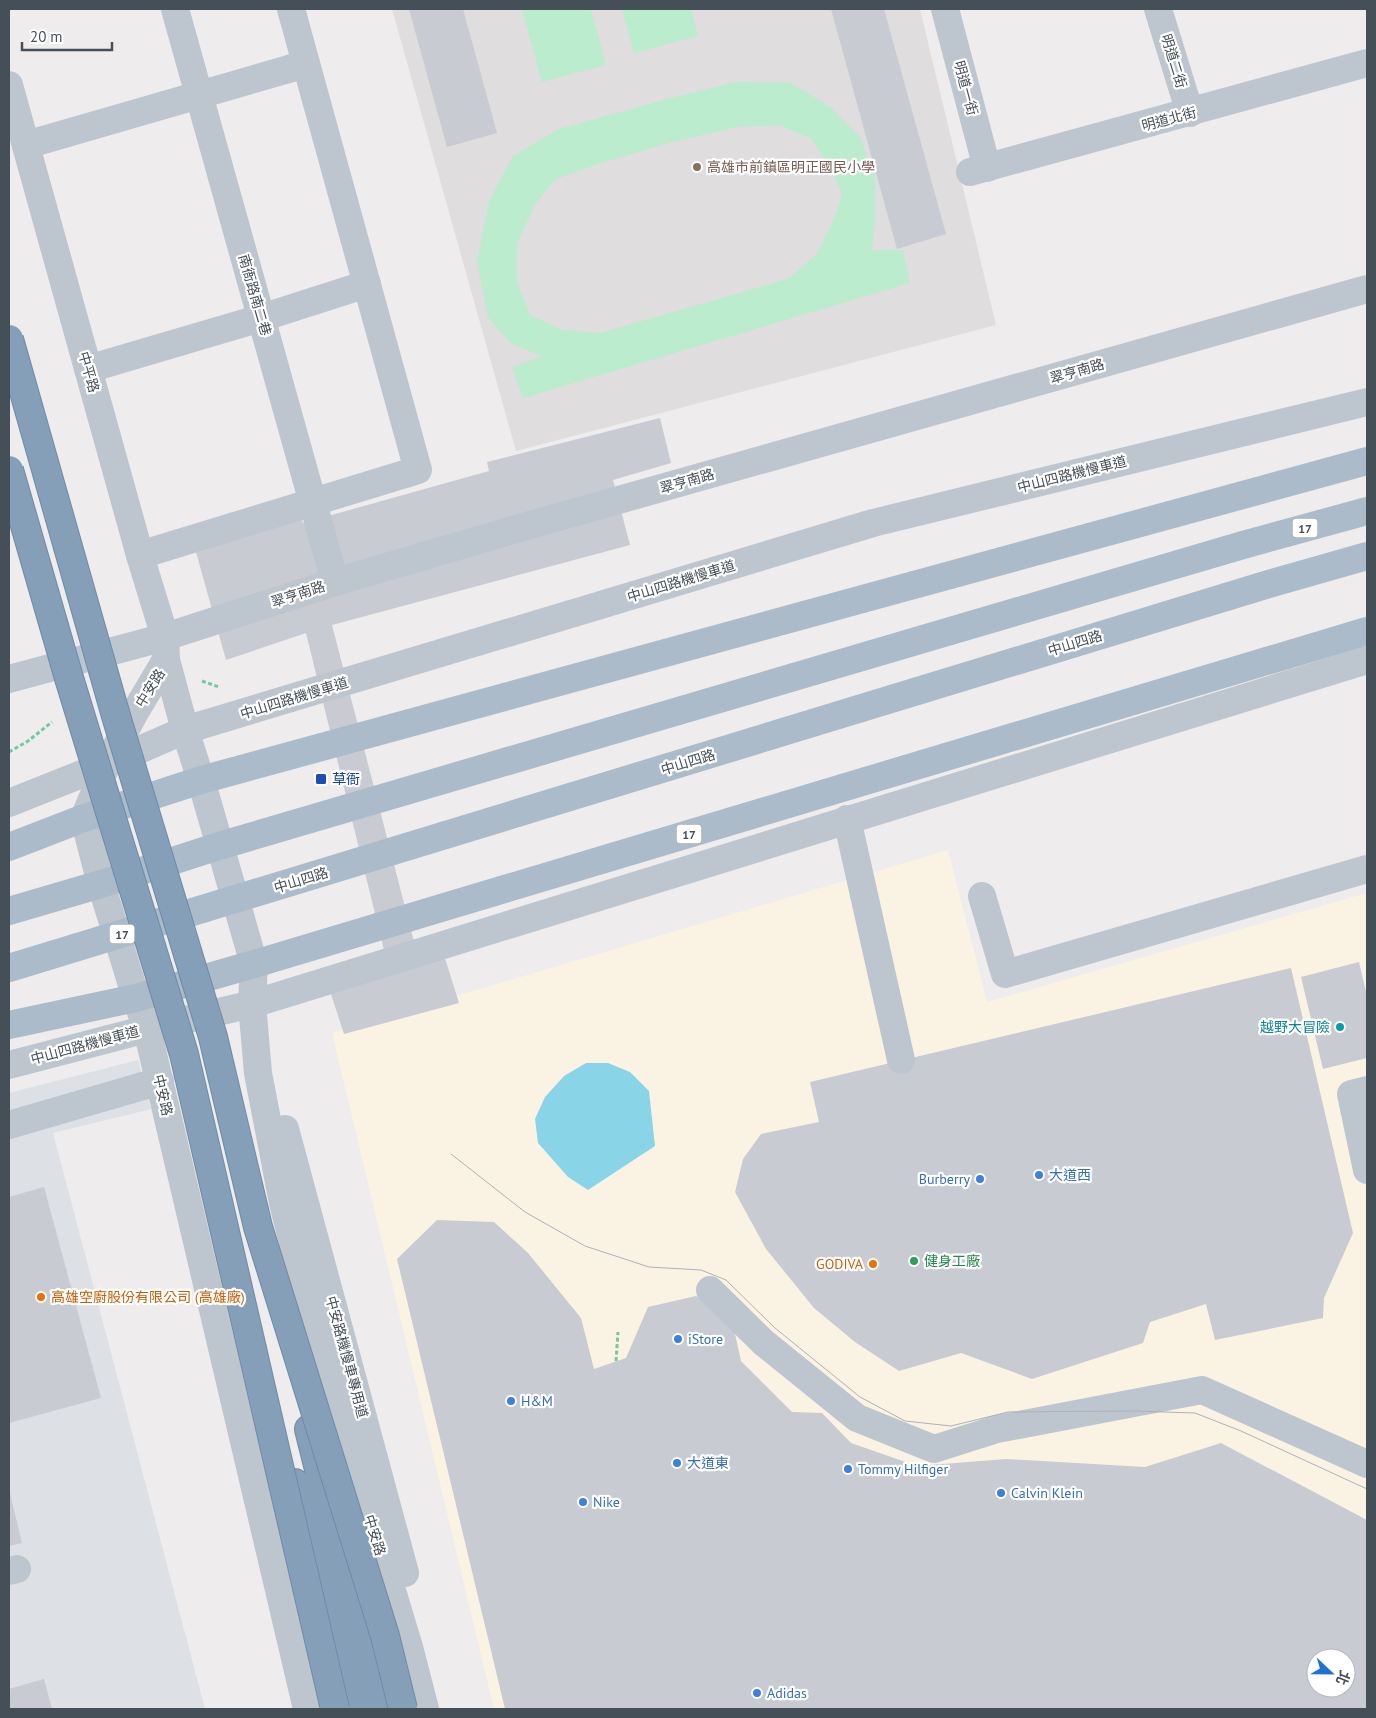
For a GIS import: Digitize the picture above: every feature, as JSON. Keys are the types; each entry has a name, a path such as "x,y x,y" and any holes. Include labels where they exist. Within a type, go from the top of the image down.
{"highway":[{"path":"9,340 116,716 213,1037 258,1227 379,1709"},
{"path":"9,470 184,1054 335,1709"},
{"path":"258,1227 385,1636 403,1709"},
{"path":"226,1234 357,1709"}],"main road":[{"path":"9,847 84,818 201,780 1367,461"},
{"name":"17","path":"9,911 220,846 1233,548 1367,511"},
{"name":"中山四路","path":"9,968 1253,589 1367,556"},
{"name":"17","path":"9,1025 136,998 254,964 1367,631"}],"street":[{"name":"南衙路南二巷","path":"175,9 335,582"},
{"path":"140,555 418,470 291,9"},
{"name":"明道一街","path":"945,9 979,170"},
{"name":"明道二街","path":"1158,9 1190,113"},
{"name":"明道北街","path":"979,170 1367,63"},
{"path":"26,145 306,64"},
{"name":"中平路","path":"9,85 166,649"},
{"path":"88,369 261,318 367,284"},
{"name":"翠亨南路","path":"9,679 166,649 335,582 530,525 1367,289"},
{"name":"中山四路機慢車道","path":"9,803 107,764 185,730 873,523 1367,402"},
{"name":"中安路","path":"166,649 185,730 254,964 252,1004 258,1074 283,1203 323,1362 396,1709"},
{"name":"中安路","path":"166,649 107,764 84,818 101,884 147,1029 308,1709"},
{"name":"中山四路機慢車道","path":"9,1065 252,1004 846,819 1367,660"},
{"path":"846,819 902,1060"},
{"path":"982,896 1005,974 1367,869"},
{"name":"中安路機慢車專用道","path":"252,1004 442,1709"},
{"path":"9,1125 160,1081"},
{"path":"1367,1090 1351,1094 1367,1170"},
{"path":"710,1290 764,1343 857,1418 934,1449 997,1429 1202,1390 1367,1464"},
{"name":"中安路","path":"323,1362 409,1647 425,1709"},
{"name":"中安路","path":"229,1376 299,1520 345,1709"}],"path":[{"path":"616,1361 618,1332"}],"shaded area":[{"name":"高雄市前鎮區明正國民小學","path":"392,9 920,9 996,325 516,451"},
{"path":"948,850 987,1002 1367,893 1367,1709 494,1709 332,1033"},
{"path":"138,1060 151,1109 53,1133 205,1709 9,1709 9,1093"}],"green space":[{"path":"522,9 591,9 606,65 542,82"},
{"path":"622,9 691,9 698,36 634,53"},
{"path":"736,82 791,83 830,107 860,137 875,178 875,221 872,250 903,250 910,283 523,398 512,367 543,356 511,344 488,317 477,262 489,201 513,156 559,129","holes":["779,125 810,138 830,166 842,194 835,217 816,255 788,279 600,333 563,330 530,315 517,282 517,244 535,204 556,179 598,164 672,142 737,127"]}],"water":[{"path":"586,1063 608,1063 630,1072 649,1091 655,1146 588,1190 568,1177 538,1143 535,1119 545,1097 564,1076"}],"building":[{"path":"409,9 463,9 497,133 447,147"},
{"path":"831,9 884,9 946,234 897,249"},
{"path":"660,418 671,463 613,480 630,545 332,625 419,961 444,955 459,1003 344,1034 330,991 384,950 306,633 226,660 196,552 202,551 201,548 301,518 303,523 489,471 487,462"},
{"name":"越野大冒險","path":"1359,962 1367,996 1367,1058 1323,1069 1301,977"},
{"name":"大道西","path":"1291,968 1353,1233 1324,1298 1323,1318 1215,1340 1206,1304 1150,1322 1143,1343 1032,1379 961,1353 899,1371 855,1342 814,1308 766,1249 735,1192 743,1159 761,1134 819,1122 810,1082"},
{"name":"高雄空廚股份有限公司 (高雄廠)","path":"44,1187 101,1398 9,1423 9,1197"},
{"name":"大道東","path":"437,1220 494,1222 528,1253 581,1318 594,1369 626,1358 648,1307 696,1296 732,1320 741,1361 792,1412 822,1413 851,1443 917,1466 1006,1459 1145,1467 1221,1443 1367,1520 1367,1709 505,1709 397,1259"},
{"path":"9,1489 22,1543 9,1546"},
{"path":"44,1679 52,1709 9,1709 9,1689"}],"tram line":[{"path":"451,1154 525,1212 585,1246 649,1267 701,1270 726,1280 775,1328 860,1397 905,1421 951,1426 1008,1412 1135,1411 1195,1413 1241,1431 1367,1489"}],"place":[{"name":"高雄市前鎮區明正國民小學","path":"697,167"},
{"name":"草衙","path":"321,779"},
{"name":"越野大冒險","path":"1340,1027"},
{"name":"大道西","path":"1039,1175"},
{"name":"Burberry","path":"980,1179"},
{"name":"健身工廠","path":"914,1261"},
{"name":"GODIVA","path":"873,1264"},
{"name":"高雄空廚股份有限公司 (高雄廠)","path":"41,1297"},
{"name":"iStore","path":"678,1339"},
{"name":"H&M","path":"511,1401"},
{"name":"大道東","path":"677,1463"},
{"name":"Tommy Hilfiger","path":"848,1469"},
{"name":"Calvin Klein","path":"1001,1493"},
{"name":"Nike","path":"583,1502"},
{"name":"Adidas","path":"757,1693"}]}
